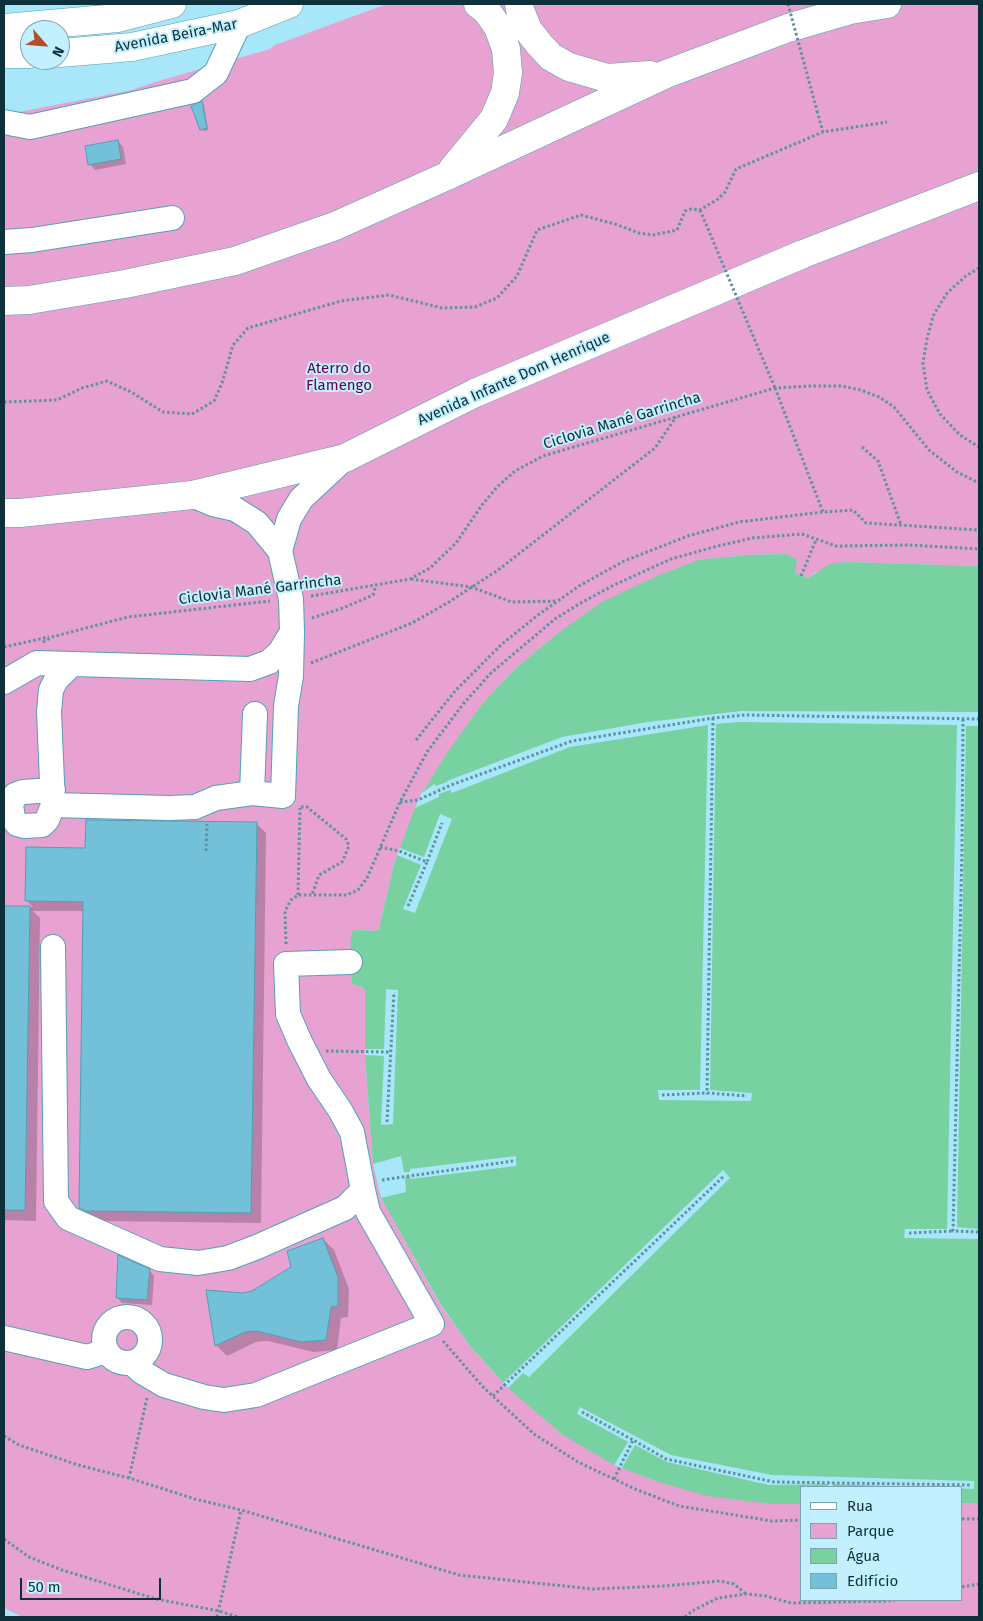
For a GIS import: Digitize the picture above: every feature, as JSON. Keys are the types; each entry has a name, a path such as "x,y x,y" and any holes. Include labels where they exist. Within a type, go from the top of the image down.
{"main road":[{"name":"Avenida Beira-Mar","path":"4,28 118,18 172,4"},
{"name":"Avenida Beira-Mar","path":"70,52 132,47 240,24 289,4"},
{"path":"447,176 494,119 505,93 508,73 506,49 498,27 486,10 478,4"},
{"path":"519,4 528,30 551,57 569,68 607,78 666,74"},
{"path":"4,302 29,300 125,284 235,261 335,226 666,74 788,28 850,10 888,4"},
{"path":"4,54 20,54"},
{"name":"Avenida Infante Dom Henrique","path":"4,513 20,513 192,495 345,458 475,393 803,254 979,186"}],"lane":[{"path":"4,122 30,127 193,91 216,73 240,24"},
{"path":"4,242 32,240 172,218"},
{"path":"280,551 289,519 301,499 345,458"},
{"path":"72,664 56,680 51,690 49,712 53,797 169,808 195,807 216,798 252,793 283,796 286,706 300,626 291,599 280,551 257,524 234,509 213,504 192,495"},
{"path":"4,682 37,663 250,668 269,662 280,652 300,626"},
{"path":"252,793 255,714"},
{"path":"53,947 56,1201 68,1218 160,1259 198,1263 228,1258 258,1247 344,1208 363,1190"},
{"path":"132,1363 142,1372 164,1385 204,1397 224,1400 256,1395 432,1324 368,1212 352,1132 319,1079 288,1014 286,964 350,962"},
{"path":"132,1318 145,1326 149,1332 150,1340 145,1354 132,1363 125,1364 117,1361 106,1351 104,1336 106,1329 118,1319 132,1318"},
{"path":"4,1338 87,1357 106,1351"}],"path":[{"path":"788,4 823,132"},
{"path":"4,402 58,400 82,388 107,381 131,392 163,412 192,414 214,401 222,383 233,345 248,328 341,300 389,295 442,308 475,307 497,298 518,276 537,230 581,215 616,224 639,233 654,235 677,230 685,211 691,209 700,210 718,199 725,192 736,169 823,132 887,122"},
{"path":"700,210 823,512"},
{"path":"979,268 966,276 947,293 934,316 927,339 923,363 927,390 940,414 960,435 979,447"},
{"name":"Ciclovia Mané Garrincha","path":"37,646 52,637 128,617 291,599 410,578 430,568 444,556 497,487 515,471 543,456 774,388 841,386 861,390 880,397 894,407 929,450 957,472 979,484"},
{"path":"308,657 308,664 412,622 498,570 655,448 676,417"},
{"path":"862,447 878,461 901,525"},
{"path":"416,740 455,691 502,644 558,601 579,586 624,561 688,536 739,522 852,510 866,523 979,530"},
{"path":"286,964 285,911 291,900 298,895 347,895 358,890 367,878 400,802 427,752 464,703 491,673 555,619 578,604 671,559 752,538 802,534 836,546 909,545 979,548"},
{"path":"801,576 816,540"},
{"path":"410,578 471,587 512,602 558,601"},
{"path":"300,626 372,594 376,585"},
{"path":"4,647 52,637"},
{"path":"400,802 418,800 451,785 572,741 713,718 745,715 979,719"},
{"path":"707,1093 713,718"},
{"path":"953,1230 962,850 963,719"},
{"path":"298,895 300,798"},
{"path":"291,807 307,807 346,839 349,846 342,862 319,875 312,895"},
{"path":"206,851 207,821"},
{"path":"408,906 428,862 442,823"},
{"path":"380,847 399,851 428,862"},
{"path":"387,1122 394,992"},
{"path":"305,1051 391,1052"},
{"path":"662,1095 707,1093 747,1096"},
{"path":"363,1190 377,1181 513,1161"},
{"path":"493,1396 724,1176"},
{"path":"909,1233 953,1230 979,1232"},
{"path":"432,1324 440,1338 493,1396 534,1434 578,1462 635,1489 679,1506 772,1521 800,1520"},
{"path":"129,1478 152,1378"},
{"path":"582,1412 666,1459 774,1482 830,1485 971,1485"},
{"path":"4,1436 18,1445 78,1465 129,1478 195,1499 241,1510 459,1575 592,1588 663,1586 720,1580 734,1584 746,1594"},
{"path":"614,1479 633,1440"},
{"path":"217,1617 241,1510"},
{"path":"963,1519 979,1519"},
{"path":"4,1539 29,1557 62,1570 156,1599 219,1611 238,1617"},
{"path":"963,1587 979,1584"},
{"path":"685,1617 692,1611 718,1598 746,1594 766,1596 791,1603 886,1601"}],"green space":[{"name":"Aterro do Flamengo","path":"387,4 979,4 979,566 844,562 816,572 808,578 794,573 787,554 746,555 698,560 558,633 515,669 482,704 421,794 394,864 379,929 376,931 357,930 350,962 352,984 365,990 365,1055 373,1164 381,1198 441,1306 470,1346 503,1383 563,1435 771,1504 800,1504 800,1601 963,1601 963,1503 979,1504 979,1617 23,1617 4,1608 4,115 132,90 270,49 275,45"}],"water":[{"path":"787,554 797,560 795,573 808,578 830,564 844,562 979,566 979,1504 963,1503 963,1486 800,1486 800,1504 771,1504 707,1496 656,1481 614,1465 563,1435 508,1388 470,1346 441,1305 381,1198 373,1164 365,1055 365,990 352,984 350,962 351,935 356,930 375,931 379,929 394,864 418,800 447,753 482,704 515,669 558,633 602,602 659,575 698,560 746,555"}],"pier":[{"path":"741,711 979,712 979,726 966,726 957,1227 979,1229 979,1239 904,1238 905,1229 947,1229 957,725 739,722 716,724 710,1090 752,1093 751,1101 659,1100 658,1090 700,1090 708,725 570,747 452,793 450,790 439,794 439,797 415,808 421,794 434,784 436,786 447,782 562,737 648,722"},
{"path":"440,814 452,819 415,913 403,909 421,865 397,855 400,848 424,857"},
{"path":"386,989 398,990 393,1124 381,1125 384,1056 365,1055 365,1049 384,1049"},
{"path":"401,1156 404,1172 410,1172 410,1169 516,1156 516,1166 411,1179 410,1177 405,1177 406,1192 381,1198 373,1164"},
{"path":"723,1170 730,1178 529,1377 523,1373 508,1388 503,1383"},
{"path":"580,1407 671,1455 772,1475 974,1481 974,1489 963,1489 963,1486 769,1485 667,1462 635,1445 622,1468 614,1465 628,1442 577,1414"}],"building":[{"path":"202,101 207,128 200,130 191,106"},
{"path":"118,140 121,159 88,165 85,146"},
{"path":"86,820 257,822 251,1213 86,1211 79,1208 83,902 25,901 26,847 85,848"},
{"path":"4,906 30,906 25,1210 4,1210"},
{"path":"323,1238 338,1277 338,1306 331,1307 326,1340 301,1342 257,1331 245,1332 215,1346 206,1290 243,1293 252,1291 291,1267 287,1251"},
{"path":"118,1255 150,1269 147,1300 116,1298"}]}
